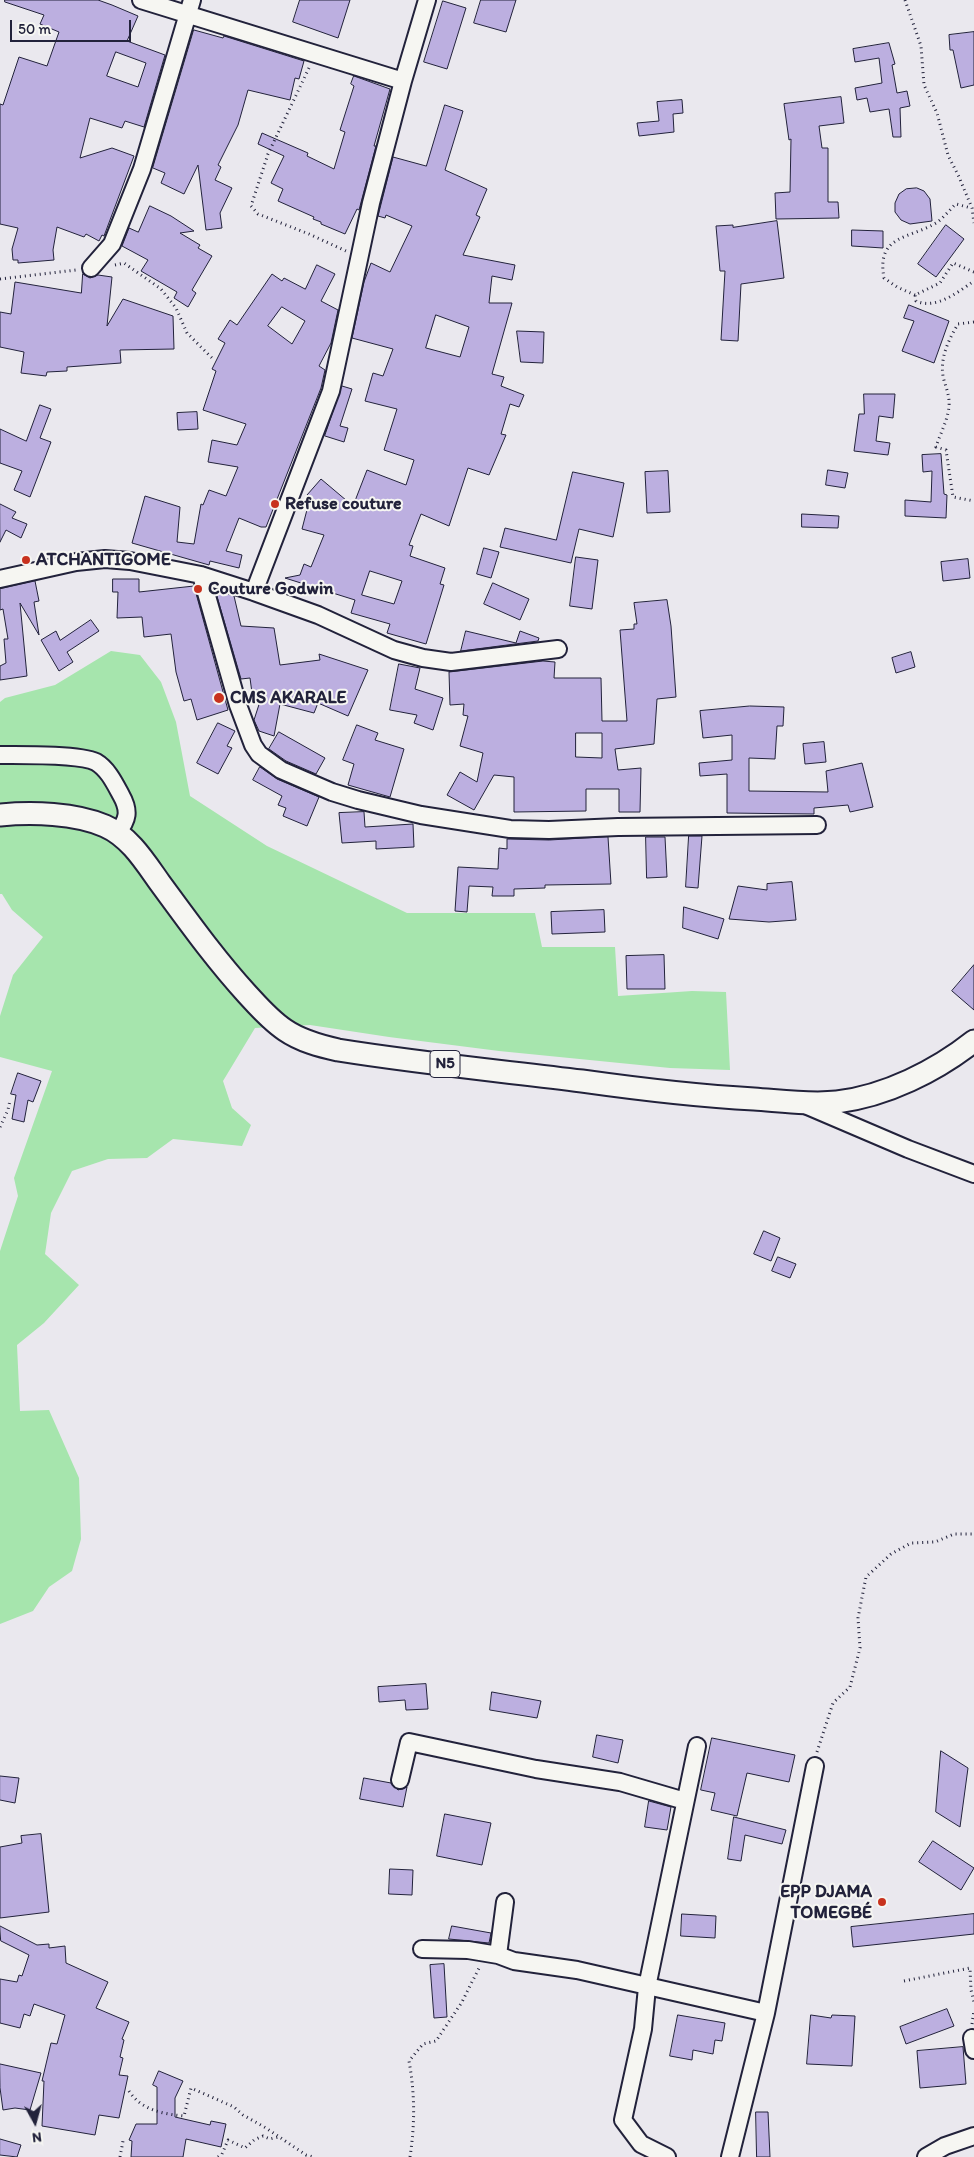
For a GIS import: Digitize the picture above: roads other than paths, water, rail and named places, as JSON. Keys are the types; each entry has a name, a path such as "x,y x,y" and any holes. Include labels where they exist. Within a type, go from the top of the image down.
{"main road":[{"name":"N5","path":"0,815 33,813 59,816 89,821 106,826 117,833 139,854 202,941 232,979 270,1020 301,1039 338,1050 388,1058 705,1096 801,1103 837,1102 889,1088 926,1072 956,1055 974,1041"}],"street":[{"path":"141,0 190,7 316,54 403,81"},
{"path":"254,592 331,391 371,203 426,0"},
{"path":"91,268 112,244 142,169 190,7"},
{"path":"2,575 76,562 105,559 130,561 201,575 254,592 318,615 394,650 423,658 451,662 558,649"},
{"path":"201,575 238,705 253,745 259,754 281,770 332,792 421,815 510,829 549,830 618,827 817,825"},
{"path":"0,755 56,756 95,761 106,770 126,805 128,814 126,822 117,833"},
{"path":"801,1103 908,1149 974,1174"},
{"path":"400,1780 409,1742 536,1769 620,1782 686,1801"},
{"path":"667,2157 641,2144 623,2120 643,2029 647,1987 697,1746"},
{"path":"730,2157 766,2013 815,1766"},
{"path":"494,1955 505,1902"},
{"path":"422,1949 468,1950 514,1961 576,1970 766,2013"},
{"path":"926,2157 945,2146 974,2136"}],"place":[{"name":"Refuse couture","path":"275,504"},
{"name":"ATCHANTIGOME","path":"26,560"},
{"name":"Couture Godwin","path":"198,589"},
{"name":"CMS AKARALE","path":"219,698"},
{"name":"EPP DJAMA TOMEGBÉ","path":"882,1902"}]}
